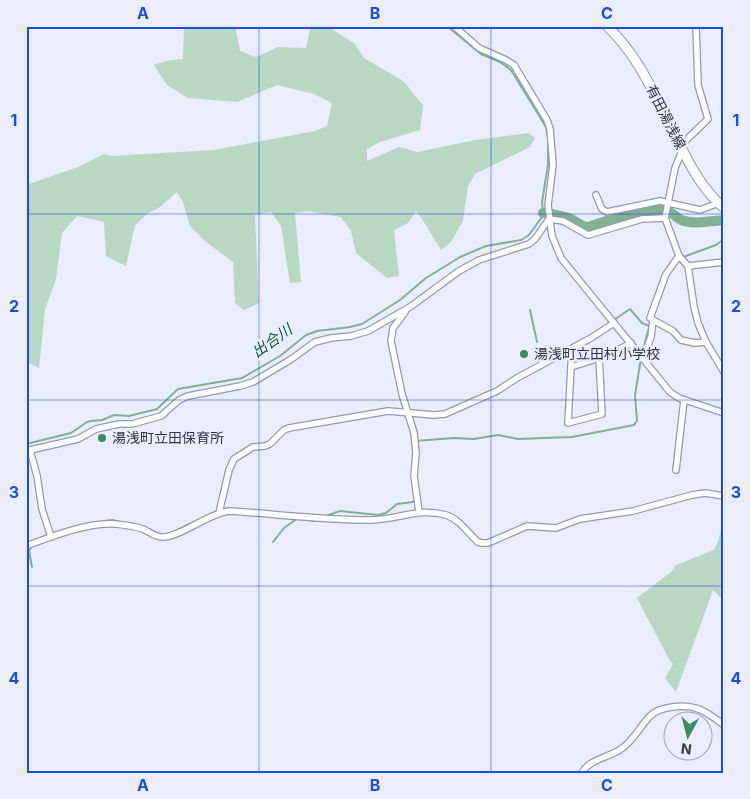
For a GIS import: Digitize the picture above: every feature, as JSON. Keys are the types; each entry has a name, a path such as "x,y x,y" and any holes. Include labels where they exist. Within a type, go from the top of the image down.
{"main road":[{"name":"有田湯浅線","path":"607,26 625,44 636,61 681,148 701,182 722,204"}],"street":[{"path":"454,26 478,48 514,65 549,124 554,165 548,199 549,219 552,236 562,258 670,392 684,400 724,413"},
{"path":"696,26 698,85 708,119 681,148 676,163 665,218 679,256 684,264 688,266 724,262"},
{"path":"596,195 602,209 607,212 650,202 668,202 700,210 722,204"},
{"path":"549,219 563,221 584,234 588,234 642,219 665,218"},
{"path":"51,536 42,509 38,483 28,451 78,439 96,429 119,424 132,424 161,416 179,400 188,396 253,382 290,360 315,342 362,333 410,307 467,266 493,255 529,244 535,239 549,219"},
{"path":"643,358 651,337 653,320 650,318 666,274 679,256"},
{"path":"688,266 696,316 706,342 724,372"},
{"path":"410,307 397,321 391,336 399,379 412,422 416,446 414,476 418,512"},
{"path":"653,320 673,331 681,340 695,343 706,342"},
{"path":"219,513 229,470 234,460 253,447 270,444 284,430 388,411 434,415 450,412 497,391 614,323"},
{"path":"571,367 617,352 631,343"},
{"path":"572,349 568,423 602,414 599,358"},
{"path":"676,470 684,400"},
{"path":"26,546 51,536 81,528 111,524 140,528 156,536 164,537 219,513 228,511 310,518 373,520 408,516 418,512 429,512 450,517 482,544 527,526 556,528 580,519 634,511 692,495 705,493 724,496"},
{"path":"582,773 589,765 610,756 629,743 650,715 664,709 681,707 699,709 724,725"}],"green space":[{"path":"184,26 235,26 240,51 256,57 278,47 306,48 311,26 332,26 333,30 354,43 364,58 403,81 423,105 420,130 380,142 367,149 367,161 399,147 418,152 475,140 528,133 535,138 530,147 475,174 468,186 463,221 451,242 441,250 416,211 408,223 394,230 399,276 387,278 356,253 351,231 341,217 307,211 295,213 301,282 290,283 281,226 271,212 255,215 259,303 244,310 235,303 233,262 206,242 190,226 183,202 177,192 135,225 126,266 106,256 104,222 77,216 62,233 56,279 45,309 39,368 28,363 26,351 26,185 78,167 104,154 111,156 214,150 315,131 327,126 332,103 314,94 277,85 237,102 188,98 167,85 154,65 183,59"},
{"path":"723,516 724,601 713,590 676,692 665,678 673,664 637,598 671,572 676,565 714,550 719,539"}],"waterway":[{"name":"出合川","path":"26,444 71,433 87,422 102,420 114,415 129,416 157,409 178,389 242,378 280,356 306,335 317,331 362,324 400,300 426,278 460,257 486,246 521,240 529,235 543,213 542,202 548,165 546,127 511,70 500,62 481,54 447,26"},
{"name":"出合川","path":"543,213 566,217 582,226 588,227 626,215 656,210 667,211 681,220 691,222 724,220"},
{"path":"683,257 716,245 724,239"},
{"path":"614,320 630,309 642,323 649,326"},
{"path":"530,310 537,342"},
{"path":"642,354 651,320"},
{"path":"552,352 559,353"},
{"path":"415,441 454,438 474,439 498,435 518,439 572,437 634,425 637,421 635,395 641,358"},
{"path":"323,517 340,511 378,515 386,513 397,504 413,502 415,498"},
{"path":"273,542 284,528 298,518"},
{"path":"104,521 113,520 119,522"},
{"path":"171,533 198,520"},
{"path":"310,520 319,520"},
{"path":"32,546 29,551 32,567"}],"place":[{"name":"湯浅町立田村小学校","path":"524,354"},
{"name":"湯浅町立田保育所","path":"102,438"}]}
